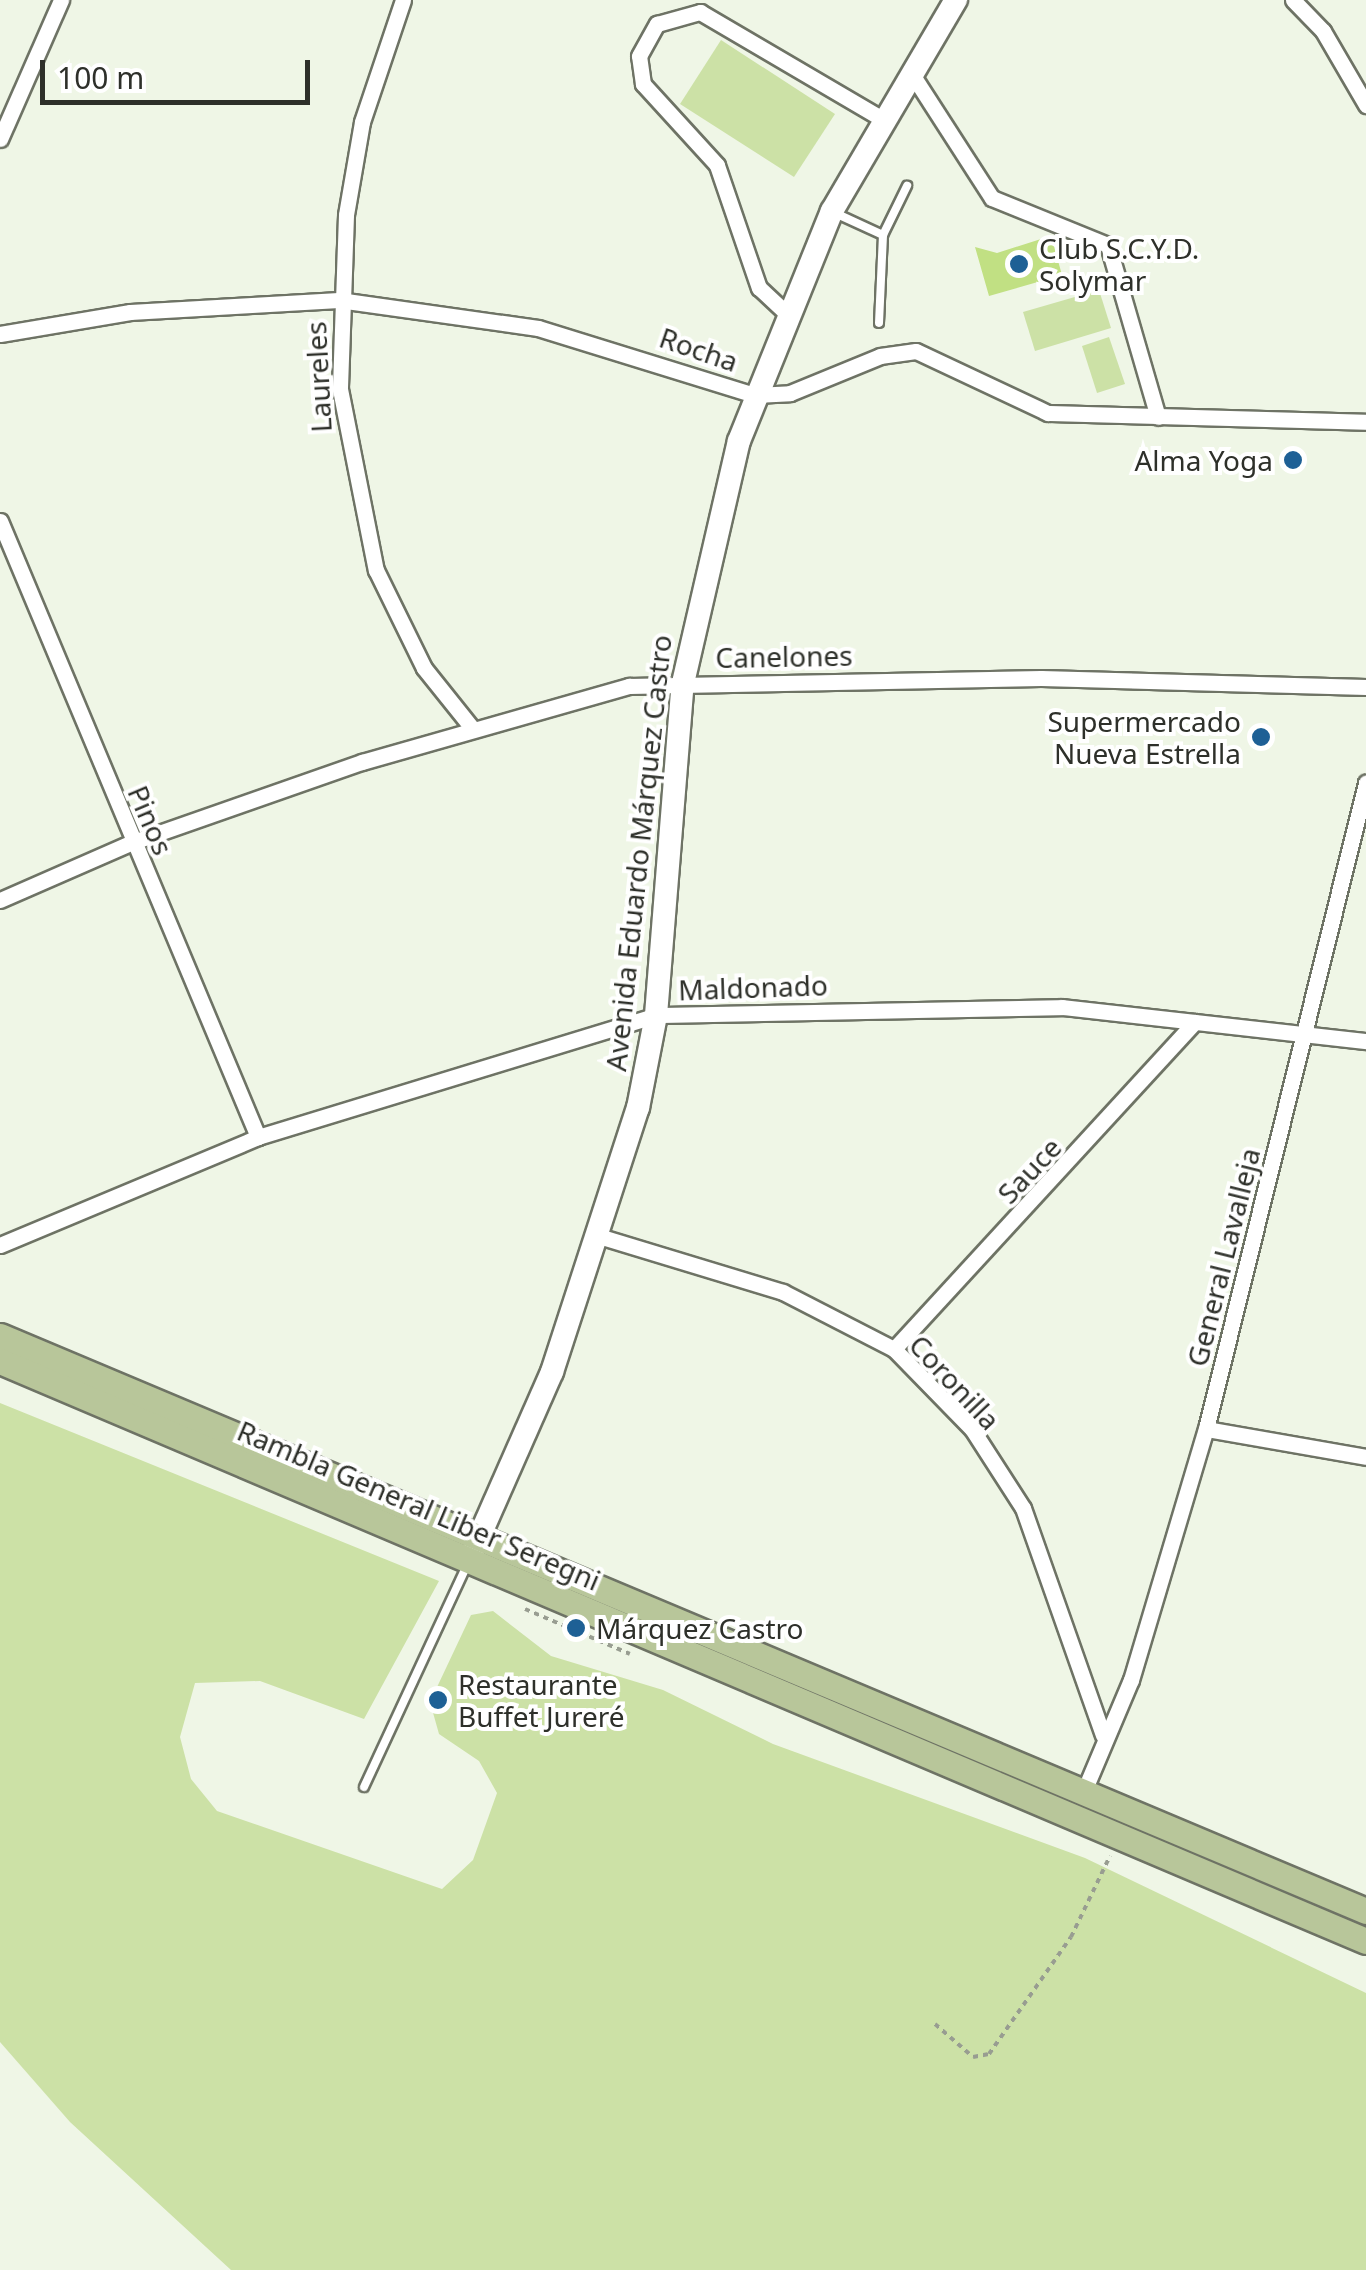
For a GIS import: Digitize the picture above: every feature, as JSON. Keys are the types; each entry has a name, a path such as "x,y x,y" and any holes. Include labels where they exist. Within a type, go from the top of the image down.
{"main road":[{"name":"Rambla General Liber Seregni","path":"0,1336 1366,1941"},
{"name":"Rambla General Liber Seregni","path":"0,1361 1084,1791 1366,1911"}],"street":[{"path":"0,139 61,0"},
{"name":"Laureles","path":"403,0 362,122 339,300 350,465 376,570 424,668 472,728"},
{"name":"Avenida Eduardo Márquez Castro","path":"475,1547 602,1237 656,1015 683,683 755,395 784,311 832,211 881,118 956,0"},
{"path":"1293,0 1323,30 1366,106"},
{"path":"784,311 760,288 717,166 643,84 639,56 658,24 700,12 881,118"},
{"path":"910,72 992,198 1108,246 1158,417"},
{"name":"Rocha","path":"0,334 130,312 339,300 538,328 755,395 790,394 880,356 916,352 1048,414 1366,422"},
{"name":"Pinos","path":"0,521 258,1137"},
{"name":"Canelones","path":"0,900 132,842 472,728 629,686 683,683 1366,687"},
{"name":"General Lavalleja","path":"1084,1791 1104,1735 1132,1680 1206,1429 1366,783"},
{"name":"Maldonado","path":"0,1245 258,1137 656,1015 1062,1007 1304,1030 1366,1041"},
{"name":"Sauce","path":"894,1350 1195,1022"},
{"name":"Coronilla","path":"602,1237 783,1292 894,1350 972,1429 1023,1508 1104,1735"},
{"path":"1206,1429 1366,1457"}],"lane":[{"path":"880,322 883,236 907,186"},
{"path":"832,211 883,236"},
{"path":"364,1787 475,1547"}],"path":[{"path":"935,2024 974,2057 989,2054 1071,1937 1120,1833"}],"green space":[{"path":"721,40 835,114 794,177 680,104"},
{"path":"1099,290 1111,328 1035,351 1023,312"},
{"path":"1109,337 1125,384 1097,393 1082,346"},
{"path":"0,1403 439,1581 364,1719 260,1681 195,1683 180,1737 191,1779 217,1811 442,1889 473,1860 497,1793 479,1761 439,1734 430,1702 471,1615 493,1611 551,1656 663,1690 773,1744 1085,1858 1366,1993 1366,2270 231,2270 70,2122 0,2042"}],"building":[{"name":"Club S.C.Y.D. Solymar","path":"1041,239 1053,243 1062,275 989,296 975,247 997,253"}],"place":[{"name":"Club S.C.Y.D. Solymar","path":"1019,264"},
{"name":"Alma Yoga","path":"1293,460"},
{"name":"Supermercado Nueva Estrella","path":"1261,737"},
{"name":"Márquez Castro","path":"576,1628"},
{"name":"Restaurante Buffet Jureré","path":"438,1700"}]}
